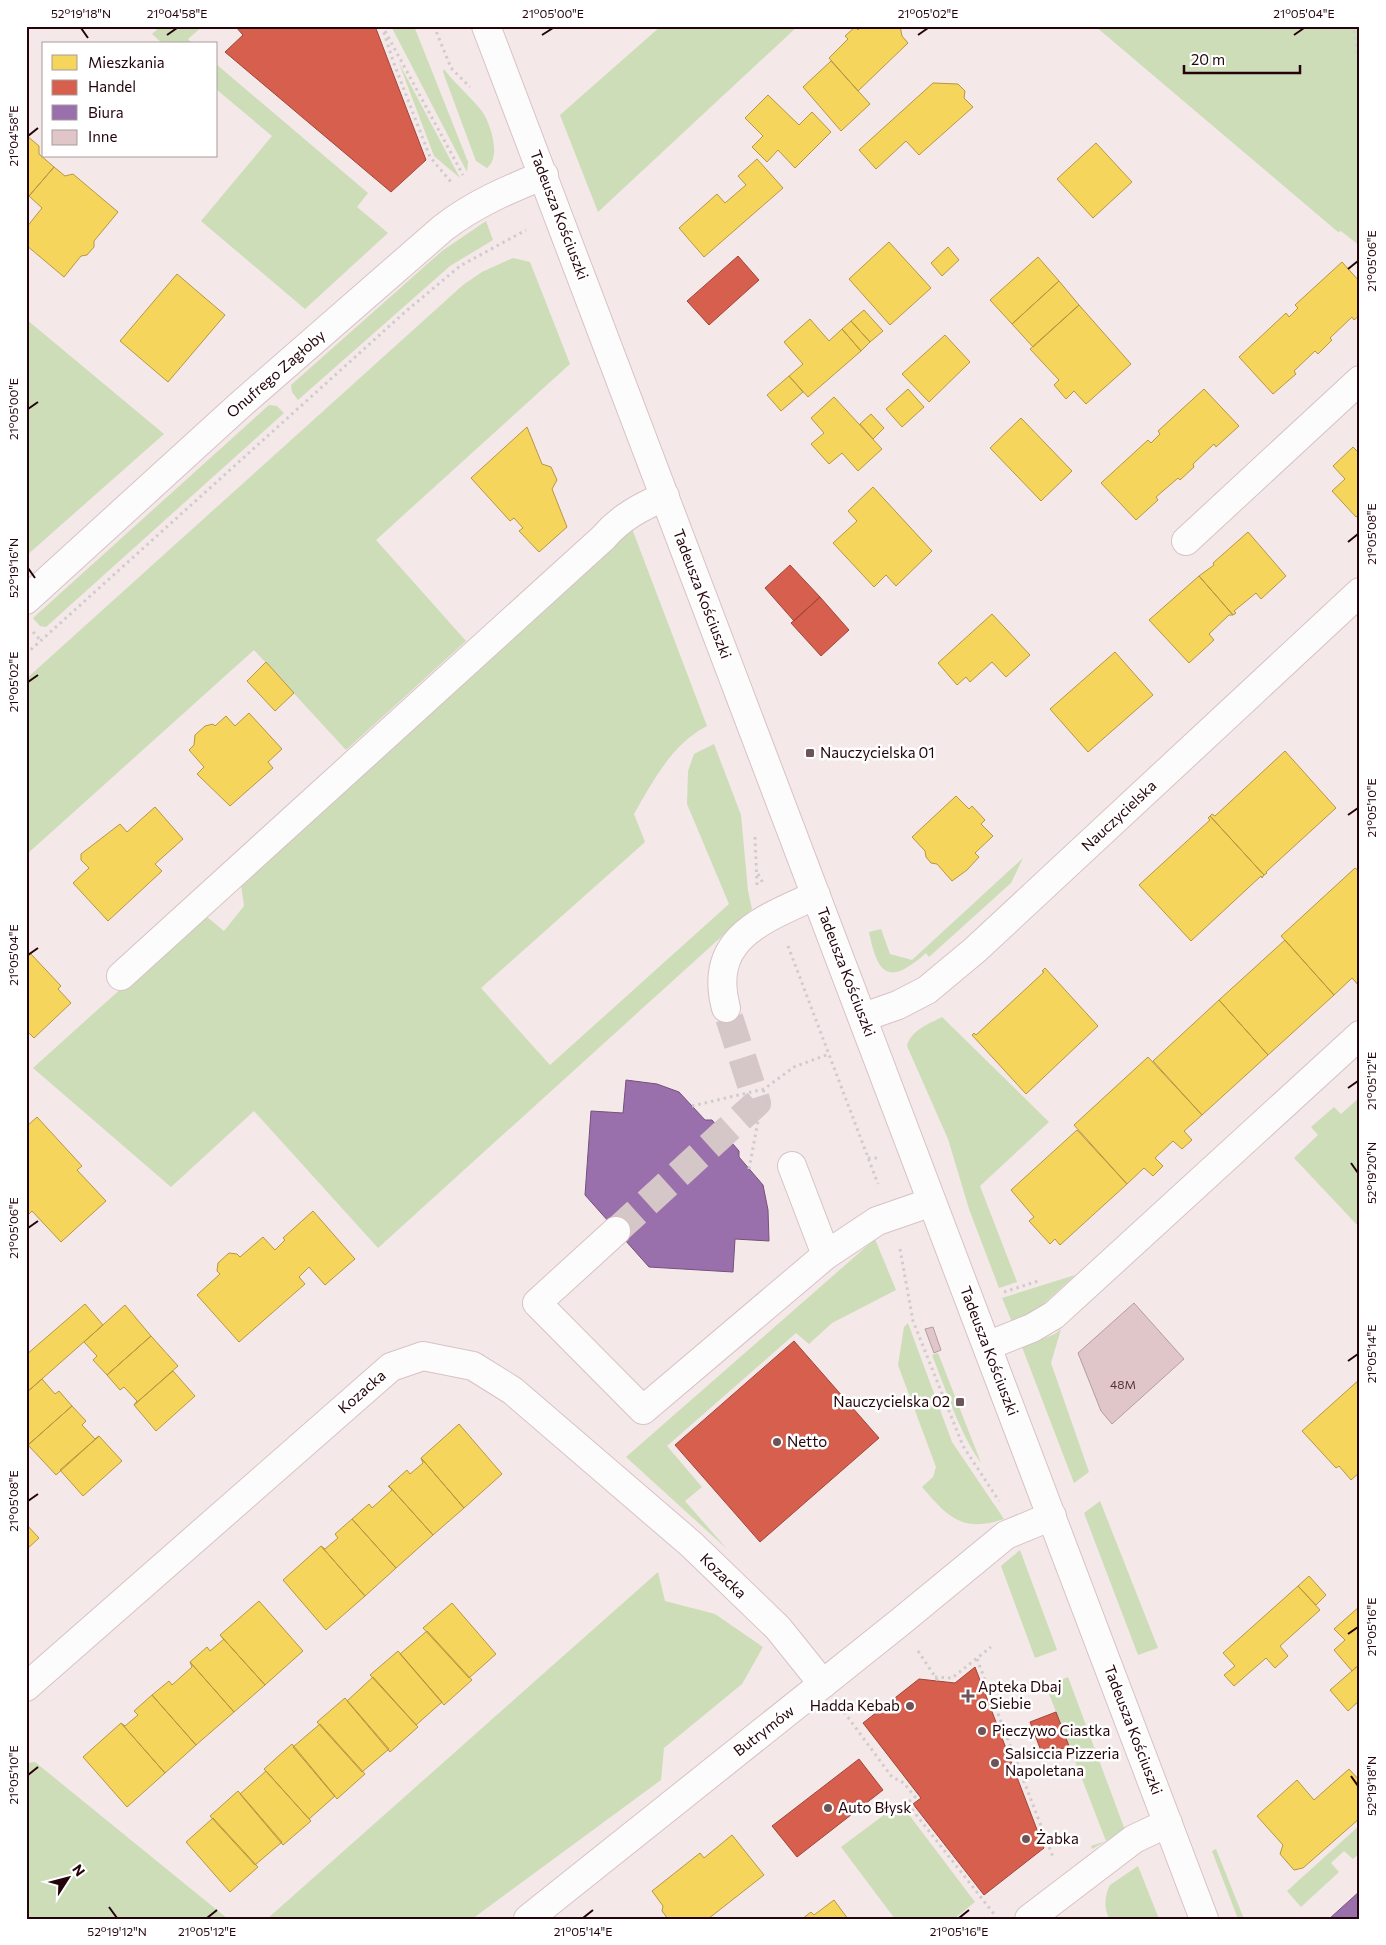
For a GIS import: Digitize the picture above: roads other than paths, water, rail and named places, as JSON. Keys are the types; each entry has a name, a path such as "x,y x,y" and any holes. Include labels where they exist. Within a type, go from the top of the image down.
{"street":[{"name":"Tadeusza Kościuszki","path":"486,26 864,1017 932,1202 1204,1919"},
{"name":"Onufrego Zagłoby","path":"26,600 240,405 443,228 466,210 489,198 544,175"},
{"path":"1186,541 1360,380"},
{"path":"121,976 603,538 614,525 634,509 665,496"},
{"name":"Nauczycielska","path":"864,1017 917,997 975,950 1360,592"},
{"path":"726,1008 723,997 723,974 727,957 733,944 757,923 816,895"},
{"path":"987,1346 1032,1328 1054,1314 1360,1035"},
{"path":"792,1166 826,1255"},
{"path":"616,1231 537,1303 644,1410 826,1255 876,1221 932,1202"},
{"name":"Kozacka","path":"26,1687 390,1367 423,1356 473,1366 513,1391 692,1545 778,1628 823,1684"},
{"name":"Butrymów","path":"528,1919 823,1684 1006,1535 1052,1516"},
{"path":"1029,1919 1134,1839 1168,1823"}],"tunnel":[{"path":"616,1231 757,1103 726,1008"}],"place":[{"name":"Nauczycielska 01","path":"810,753"},
{"name":"Nauczycielska 02","path":"960,1402"},
{"name":"Netto","path":"777,1442"},
{"name":"Apteka Dbaj o Siebie","path":"968,1696"},
{"name":"Hadda Kebab","path":"910,1706"},
{"name":"Pieczywo Ciastka","path":"982,1731"},
{"name":"Salsiccia Pizzeria Napoletana","path":"995,1763"},
{"name":"Auto Błysk","path":"828,1808"},
{"name":"Żabka","path":"1026,1839"}]}
